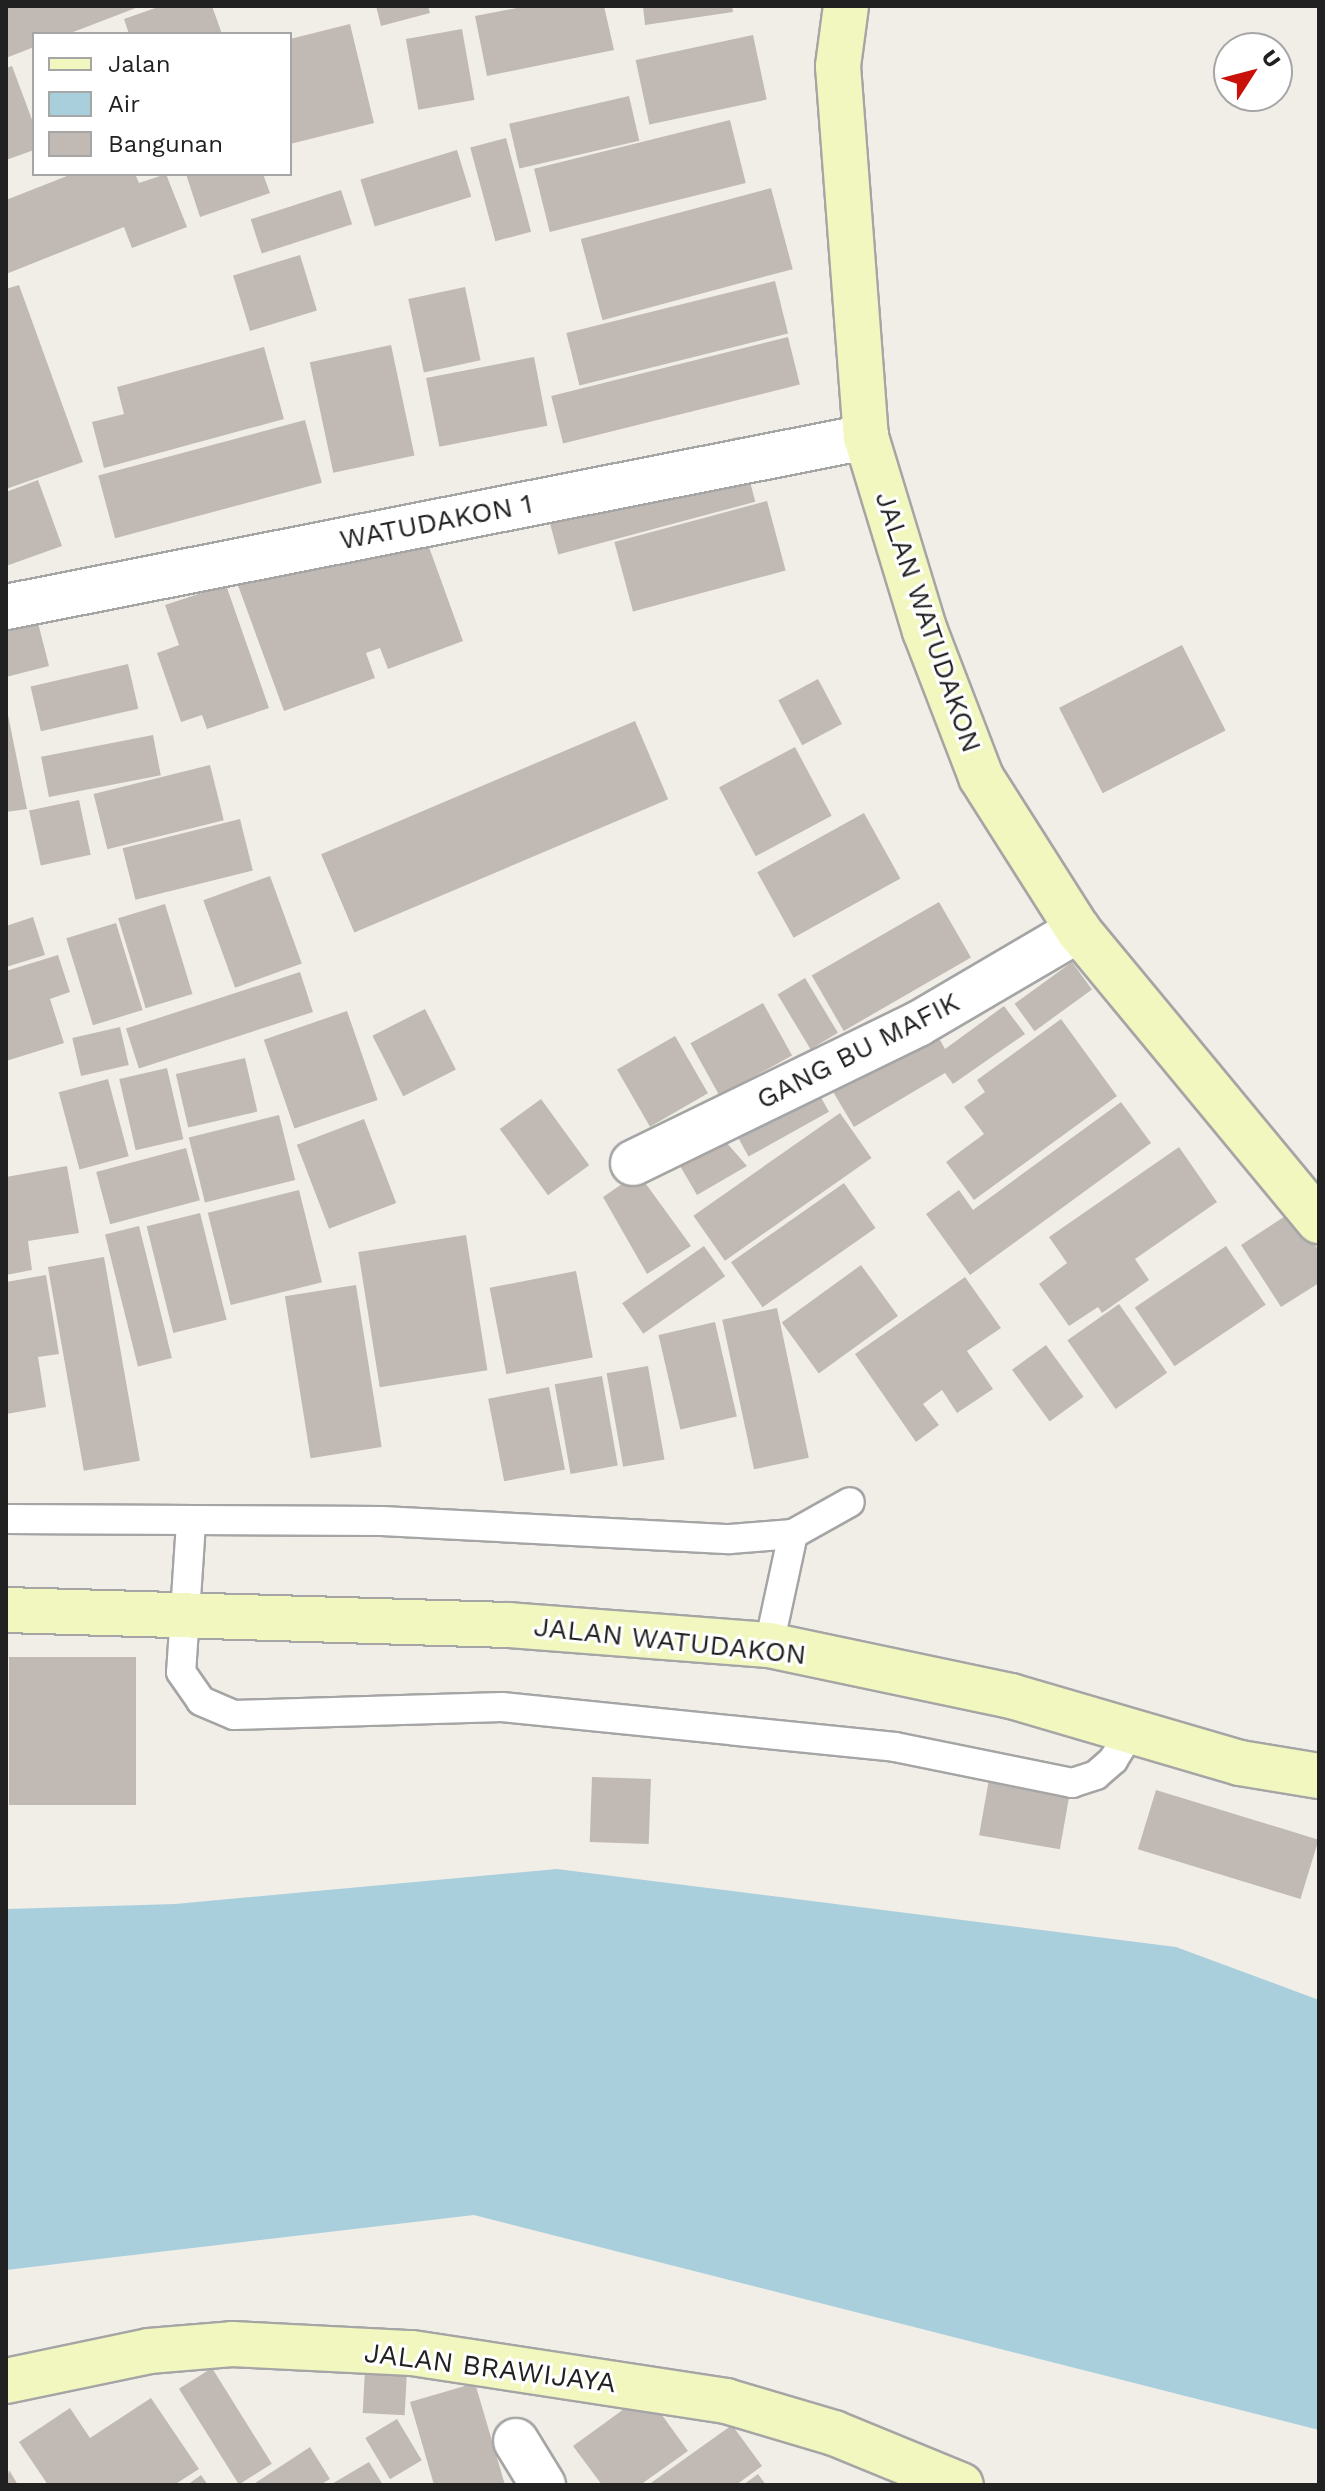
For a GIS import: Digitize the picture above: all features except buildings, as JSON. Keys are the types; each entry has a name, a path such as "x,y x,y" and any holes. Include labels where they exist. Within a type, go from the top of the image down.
{"main road":[{"name":"JALAN WATUDAKON","path":"846,6 838,66 866,437 925,631 981,777 1078,930 1319,1221"},
{"name":"JALAN WATUDAKON","path":"6,1610 183,1612 509,1625 769,1645 1011,1696 1240,1763 1319,1776"},
{"name":"JALAN BRAWIJAYA","path":"6,2381 149,2351 232,2344 412,2353 726,2401 834,2433 961,2485"}],"street":[{"name":"WATUDAKON 1","path":"6,607 866,437"},
{"name":"GANG BU MAFIK","path":"633,1163 918,1024 1078,930"},
{"path":"516,2441 543,2485"}],"lane":[{"path":"6,1519 191,1523 382,1521 730,1539 793,1534 850,1502"},
{"path":"191,1523 181,1672 201,1701 234,1715 502,1707 895,1747 1072,1783 1096,1775 1113,1760 1132,1729"},
{"path":"769,1645 793,1534"}],"water":[{"path":"557,1869 1176,1947 1319,2000 1319,2430 474,2215 6,2270 6,1909 175,1904"}]}
